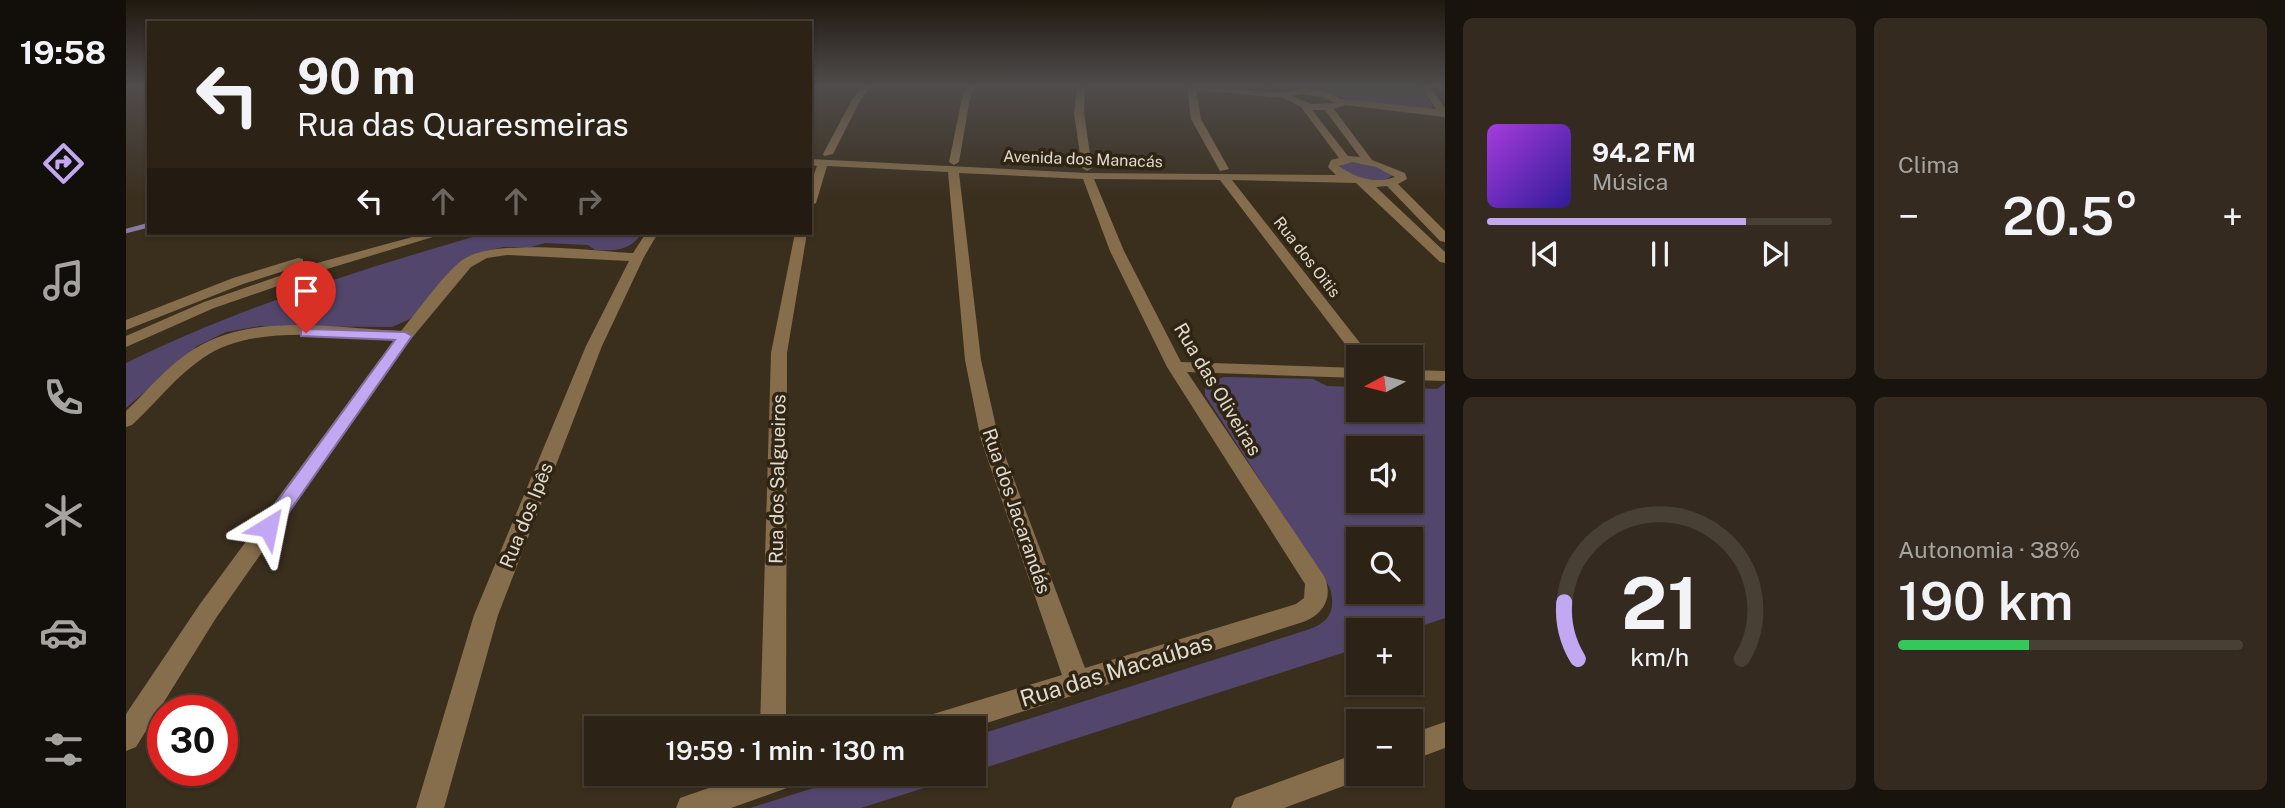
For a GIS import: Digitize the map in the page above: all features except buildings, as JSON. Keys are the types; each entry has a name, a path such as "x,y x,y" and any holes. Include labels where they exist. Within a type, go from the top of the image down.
{"street":[{"path":"812,194 820,159 841,125"},
{"name":"Rua dos Jacarandás","path":"961,125 953,166 973,360 990,440 1077,681"},
{"name":"Rua das Oliveiras","path":"1081,125 1087,172 1116,251 1175,368 1316,583 1315,603 1303,612"},
{"name":"Rua dos Oitis","path":"1199,125 1224,174 1354,345"},
{"path":"1319,125 1345,159"},
{"path":"1341,125 1368,161"},
{"name":"Avenida dos Manacás","path":"820,159 1087,172 1355,178"},
{"path":"1355,178 1390,183 1401,178 1401,175 1389,167 1368,161 1345,159 1335,162 1333,167 1372,189 1445,259"},
{"name":"Avenida dos Manacás","path":"1224,174 1333,167"},
{"path":"1390,183 1445,238"},
{"path":"126,325 238,281 321,254 395,235"},
{"path":"126,342 209,305 322,266 433,235"},
{"name":"Rua dos Ipês","path":"430,808 486,615 594,346 637,257 651,235"},
{"name":"Rua dos Salgueiros","path":"773,716 779,353 801,235"},
{"path":"126,738 208,611 405,336 467,264 483,255 507,251 637,257"},
{"path":"126,421 199,353 226,338 257,331 405,336"},
{"path":"1175,368 1346,373"},
{"path":"1423,375 1445,376"},
{"name":"Rua das Macaúbas","path":"968,716 1303,612"},
{"path":"1423,743 1445,735"},
{"path":"1245,808 1346,771"},
{"path":"690,808 748,786"}],"shaded area":[{"path":"1369,163 1393,175 1375,180 1353,175 1341,169 1340,164"},
{"path":"479,235 640,235 627,247 615,250 595,250 588,245 545,243 531,247 503,247 478,253 410,319 392,327 260,326 226,332 197,346 126,408 126,363 258,306"},
{"path":"1224,377 1313,379 1327,386 1346,387 1346,422 1423,422 1423,388 1437,389 1445,383 1445,618 1423,626 1423,618 1346,618 1346,652 986,767 986,732 1310,629 1322,623 1330,614 1330,588 1205,395 1205,384"},
{"path":"820,786 930,786 861,808 750,808"}],"waterway":[{"path":"126,231 147,226"}],"route":[{"path":"268,527 405,336 306,333"}]}
